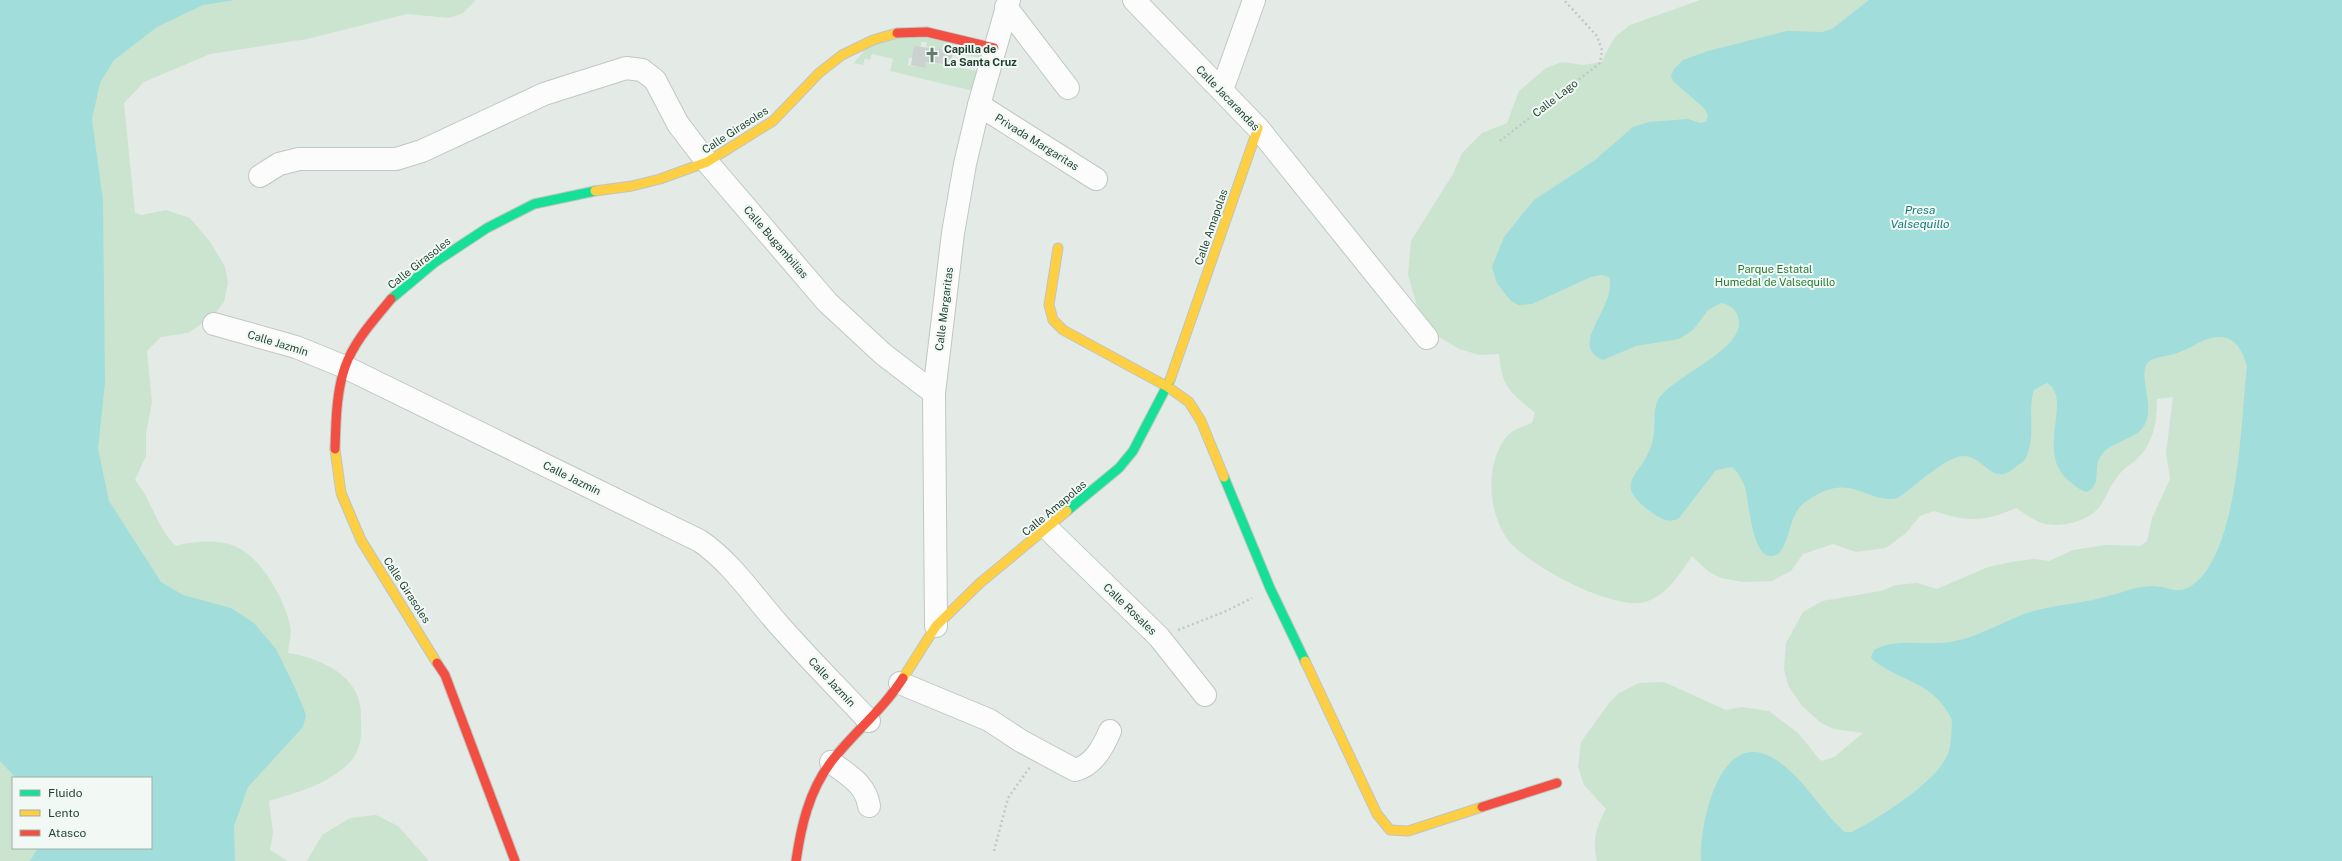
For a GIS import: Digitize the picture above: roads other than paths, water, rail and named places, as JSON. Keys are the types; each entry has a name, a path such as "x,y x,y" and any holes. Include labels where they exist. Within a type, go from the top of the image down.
{"street":[{"name":"Calle Jacarandas","path":"1134,0 1258,128 1427,338"},
{"path":"1222,90 1254,0"},
{"path":"1008,4 1068,88"},
{"name":"Calle Margaritas","path":"936,626 934,393 953,233 965,164 994,48 1008,4"},
{"name":"Calle Girasoles","path":"515,861 445,675 427,643 393,594 361,540 342,493 335,448 337,405 345,367 365,330 397,293 434,263 487,228 534,204 577,192 639,184 707,162 773,121 819,73 842,55 873,40 901,32 927,32 994,48"},
{"name":"Calle Bugambilias","path":"260,176 279,164 299,159 396,159 422,151 544,94 626,68 642,70 655,80 678,124 707,162 827,302 883,354 934,393"},
{"name":"Privada Margaritas","path":"979,105 1096,179"},
{"name":"Calle Amapolas","path":"796,861 801,826 812,796 830,762 869,721 900,683 936,626 980,583 1048,529 1119,468 1133,451 1168,387 1258,128"},
{"path":"1058,248 1049,305 1053,320 1063,330 1168,387 1189,402 1201,421 1270,588 1377,814 1390,830 1408,831 1557,783"},
{"name":"Calle Jazmín","path":"214,324 296,347 345,367 700,541 715,551 731,568 780,626 869,721"},
{"name":"Calle Rosales","path":"1048,529 1159,637 1205,695"},
{"path":"900,683 989,720 1040,752 1075,770 1083,768 1094,758 1102,749 1110,731"},
{"path":"830,762 861,785 867,796 869,806"}],"water":[{"path":"0,0 235,0 203,5 157,27 114,60 100,83 92,119 103,201 105,382 98,449 109,501 161,582 183,595 231,608 254,623 276,649 296,690 306,715 303,727 248,787 234,826 235,861 30,861 37,849 152,849 152,777 15,777 0,761"},
{"name":"Presa Valsequillo","path":"1869,0 2342,0 2342,861 1701,861 1701,845 1709,803 1717,783 1727,766 1740,755 1757,752 1776,760 1786,767 1804,785 1845,832 1852,832 1891,809 1919,788 1941,766 1947,756 1951,738 1952,720 1945,707 1927,690 1884,668 1873,660 1871,657 1874,650 1893,644 1938,643 1960,640 2030,612 2107,597 2139,587 2157,586 2172,590 2182,590 2188,588 2194,584 2209,567 2220,543 2229,514 2235,482 2247,366 2241,351 2235,342 2220,337 2210,338 2185,350 2151,360 2146,365 2145,380 2148,409 2144,426 2134,435 2115,444 2104,452 2098,462 2096,481 2092,489 2087,492 2071,483 2059,469 2055,456 2054,441 2057,401 2054,391 2047,383 2034,390 2031,406 2031,439 2026,457 2022,463 2008,472 2001,474 1995,473 1978,461 1964,456 1957,457 1939,466 1898,498 1888,499 1844,487 1834,488 1822,492 1799,508 1793,519 1786,541 1779,553 1776,555 1772,556 1765,554 1760,548 1752,528 1743,481 1732,467 1716,470 1679,518 1675,520 1666,520 1657,516 1640,503 1633,494 1631,486 1633,478 1649,451 1653,439 1655,409 1658,400 1678,381 1707,362 1732,340 1738,329 1738,317 1736,312 1727,304 1721,303 1708,310 1693,330 1679,339 1636,346 1603,360 1593,353 1590,345 1591,335 1607,301 1610,289 1609,277 1602,275 1591,277 1532,304 1518,305 1510,300 1497,283 1492,267 1504,237 1534,200 1595,160 1633,127 1649,122 1688,119 1701,123 1706,121 1708,116 1704,108 1673,81 1671,75 1674,69 1683,60 1708,51 1787,31 1822,32 1832,29"}],"place":[{"name":"Capilla de La Santa Cruz","path":"932,55"}],"park label":[{"name":"Parque Estatal Humedal de Valsequillo","path":"1775,275"}]}
